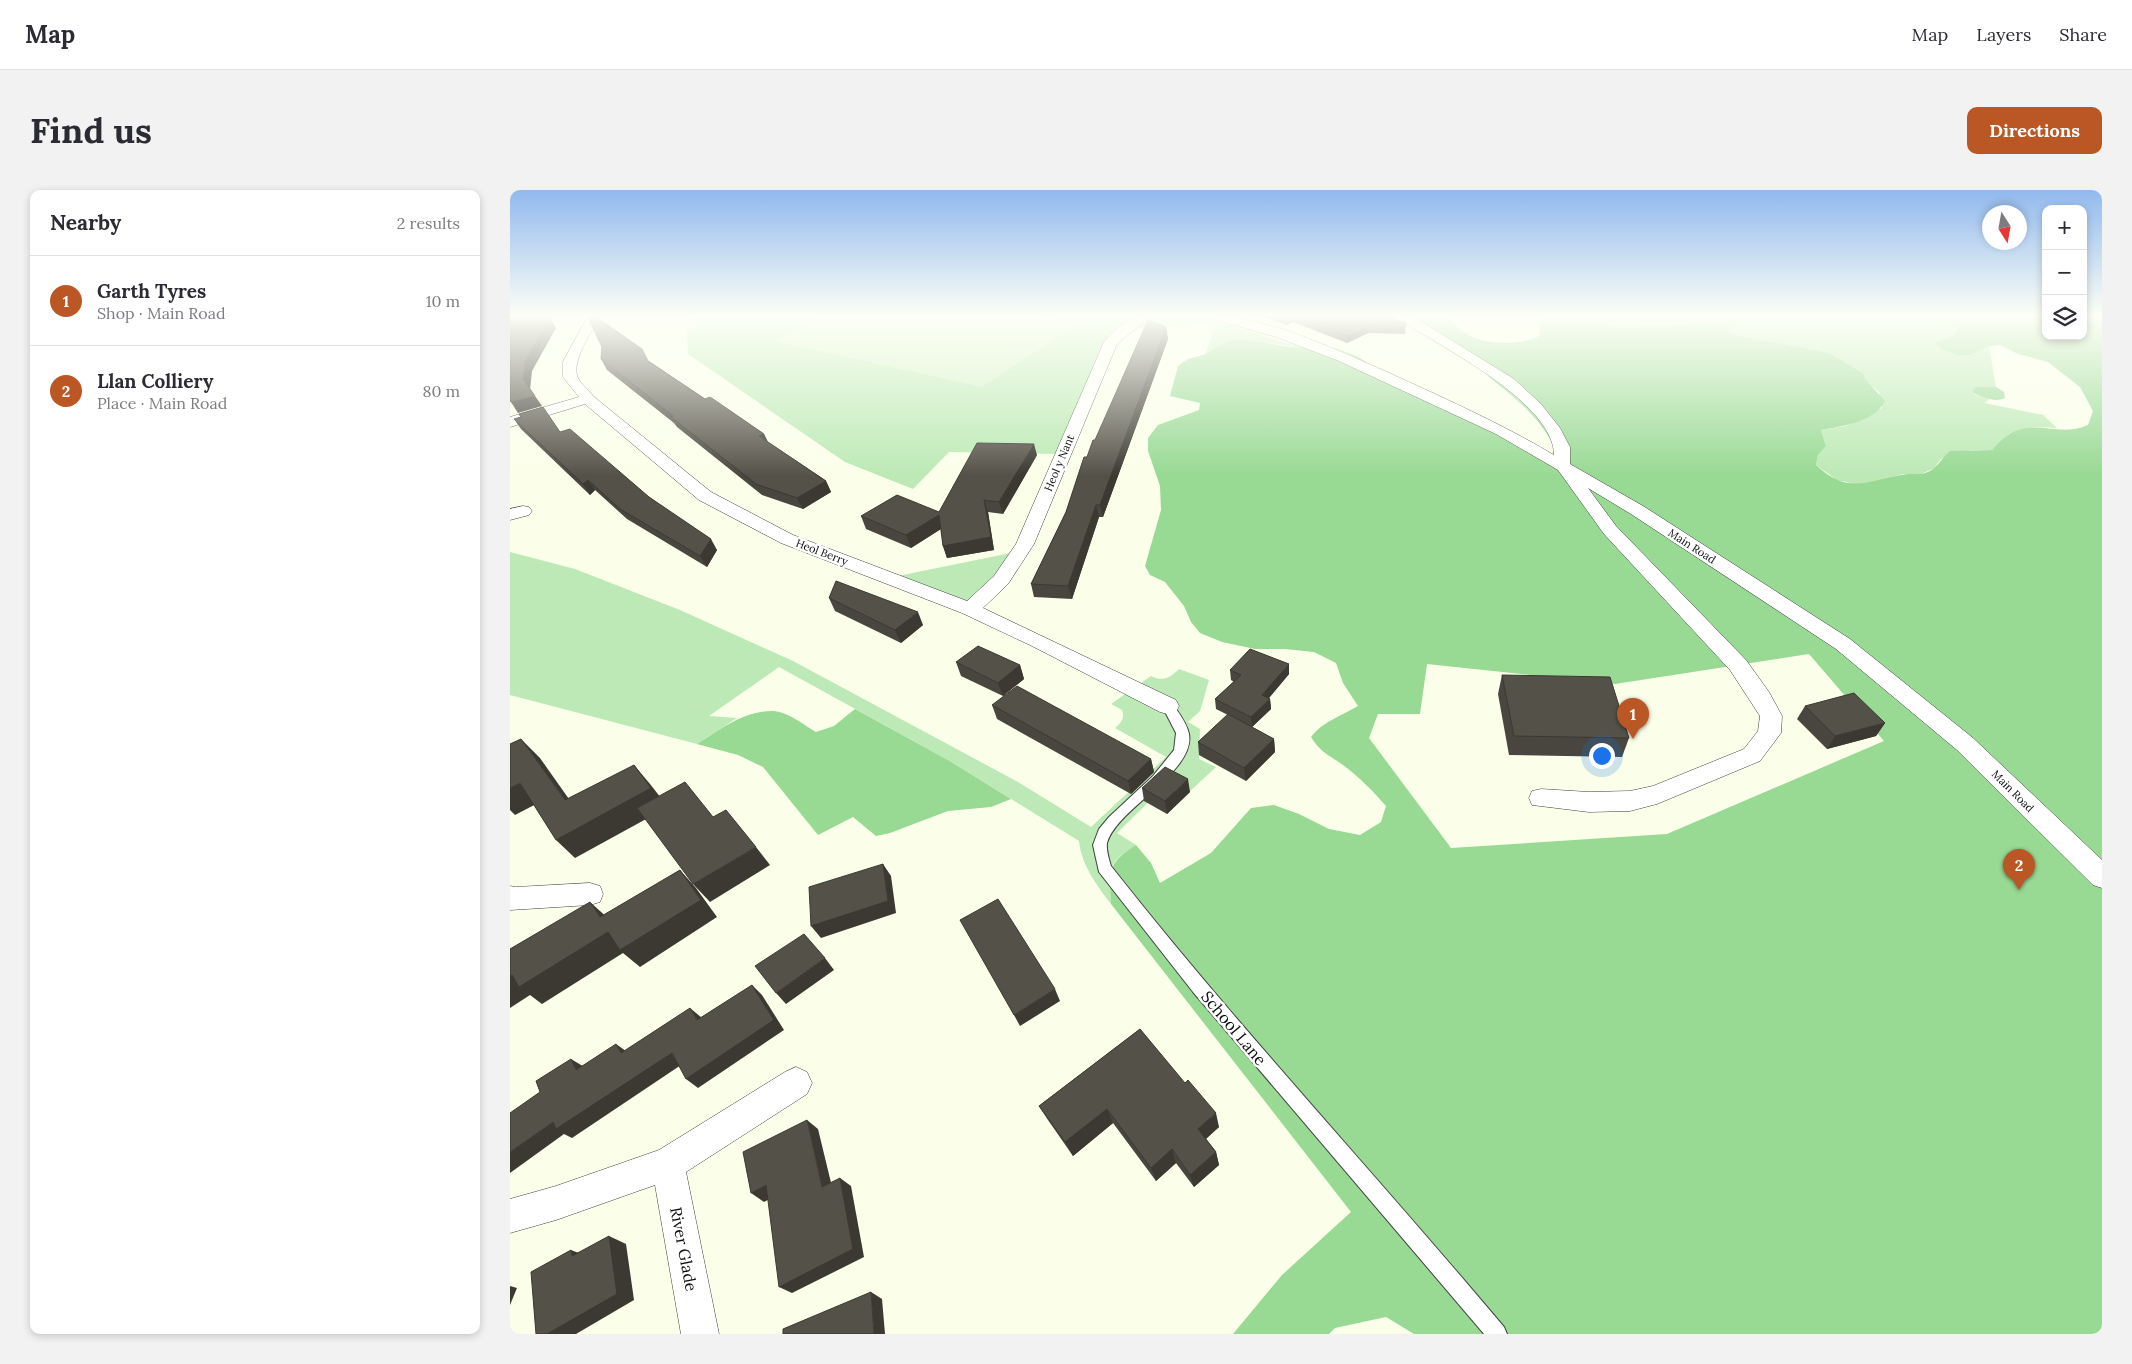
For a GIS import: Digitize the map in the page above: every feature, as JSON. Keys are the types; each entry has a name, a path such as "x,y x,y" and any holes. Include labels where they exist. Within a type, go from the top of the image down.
{"street":[{"name":"Heol Berry","path":"568,369 575,384 588,399 705,496 736,514 786,539 969,609 1039,641 1168,706"},
{"name":"Heol y Nant","path":"969,609 992,591 1009,571 1025,544 1099,369"},
{"name":"Main Road","path":"1368,369 1502,431 1562,465 1637,510 1849,649 1965,744 2102,877"},
{"path":"1489,369 1509,382 1536,407 1552,428 1562,447 1562,465 1610,530 1738,665 1761,697 1771,716 1768,734 1752,755 1657,796 1630,801 1589,802 1541,798"},
{"path":"510,422 588,399"},
{"path":"510,898 590,894"},
{"path":"510,1216 556,1203 668,1164 796,1082"},
{"name":"River Glade","path":"668,1164 700,1334"}],"lane":[{"name":"School Lane","path":"1168,706 1183,735 1182,748 1170,765 1108,828 1100,844 1104,868 1229,1025 1440,1264 1497,1334"}],"green space":[{"path":"710,369 1101,369 1063,454 949,452 913,489 845,462"},
{"path":"902,369 1009,369 982,387"},
{"path":"1177,369 1376,369 1387,377 1561,465 1553,444 1541,426 1519,402 1482,369 1856,369 1864,374 1865,379 1885,401 1874,414 1866,418 1848,425 1821,430 1826,446 1818,455 1816,465 1838,480 1858,484 1906,474 1926,473 1934,468 1950,451 1992,450 2004,438 2016,431 2028,428 2075,429 2088,425 2093,411 2080,387 2057,369 2102,369 2102,1334 1414,1334 1386,1317 1335,1328 1329,1334 1233,1334 1282,1275 1351,1212 1111,904 1110,876 1112,869 1120,857 1136,845 1151,863 1160,883 1211,853 1251,808 1274,805 1299,814 1329,829 1360,835 1381,822 1386,806 1355,774 1329,756 1311,737 1326,723 1358,706 1343,683 1336,663 1314,652 1285,649 1255,649 1222,642 1200,633 1191,622 1184,606 1165,582 1150,575 1145,566 1161,510 1160,486 1148,451 1148,438 1158,425 1199,410 1200,403 1170,396","holes":["1809,654 1884,741 1667,834 1451,848 1369,738 1378,714 1420,714 1427,664 1615,684"]},
{"path":"1850,369 1993,369 1996,387 1980,387 1973,394 1989,399 1985,403 2043,415 2057,428 2038,427 2021,429 2006,436 1992,450 1971,450 1941,459 1934,468 1917,476 1903,474 1872,483 1855,484 1837,480 1816,465 1818,455 1826,446 1821,430 1845,426 1882,408 1879,392"},
{"path":"1996,387 2004,392 2005,398 1993,400 1973,393 1974,388"},
{"path":"1020,551 969,609 888,578"},
{"path":"510,552 575,569 680,610 793,661 1018,782 1091,827 1166,757 1115,728 1122,720 1123,713 1122,710 1111,704 1151,676 1163,679 1173,675 1179,669 1209,680 1200,711 1188,722 1200,729 1199,759 1216,767 1187,794 1167,784 1117,833 1136,845 1126,851 1114,863 1110,875 1111,904 1086,866 1079,841 948,760 779,667 709,716 737,718 697,744 510,695"},
{"path":"855,709 948,760 1011,799 991,807 948,811 890,833 876,836 853,817 818,835 763,767 738,755 697,744 733,722 753,714 779,712 790,716 816,732 834,726"}],"building":[{"path":"510,369 524,369 523,379 535,396 510,401"},
{"path":"614,369 661,369 705,399 710,397 716,401 764,434 759,436 826,481 797,498 756,484 671,417 673,416"},
{"path":"1126,369 1150,369 1100,505 1096,505 1068,586 1031,584 1066,512 1084,457 1087,457 1093,440 1095,440"},
{"path":"543,407 560,432 570,429 649,497 711,539 700,556 620,509 588,480 583,484 514,419 521,417 519,414"},
{"path":"977,443 1034,444 999,502 984,500 991,537 943,546 939,515 906,535 861,516 897,495 939,512"},
{"path":"836,581 918,612 895,630 829,598"},
{"path":"978,646 1020,665 998,683 956,662"},
{"path":"1250,649 1289,664 1262,695 1270,699 1251,717 1215,699 1241,675 1230,670"},
{"path":"1502,675 1610,677 1629,738 1514,736"},
{"path":"1017,686 1151,759 1128,781 992,705"},
{"path":"1854,693 1885,723 1835,736 1805,706"},
{"path":"1228,714 1274,739 1244,768 1198,742"},
{"path":"521,739 565,800 634,765 651,788 556,840 520,783 510,788 510,744"},
{"path":"1165,767 1188,779 1165,801 1142,788"},
{"path":"685,782 713,817 726,810 756,847 693,884 637,808"},
{"path":"883,864 888,901 811,926 809,887"},
{"path":"680,870 701,900 620,950 608,932 519,987 512,975 510,976 510,949 590,902 600,917"},
{"path":"998,899 1055,989 1014,1015 960,920"},
{"path":"804,934 825,958 776,993 755,966"},
{"path":"752,985 774,1020 686,1079 672,1053 556,1129 553,1122 510,1152 510,1113 540,1092 536,1081 571,1059 576,1070 616,1044 621,1053 690,1008 697,1020"},
{"path":"1140,1029 1185,1083 1188,1080 1216,1113 1198,1129 1216,1152 1190,1175 1172,1149 1151,1168 1107,1109 1065,1142 1039,1106"},
{"path":"807,1120 822,1187 840,1178 853,1249 779,1287 766,1185 751,1193 743,1152"},
{"path":"609,1236 617,1294 547,1334 536,1334 531,1272 571,1250 572,1256"},
{"path":"871,1292 874,1334 783,1334 783,1329"}],"place":[{"name":"Garth Tyres","path":"1633,739"},
{"name":"Llan Colliery","path":"2019,890"}]}
